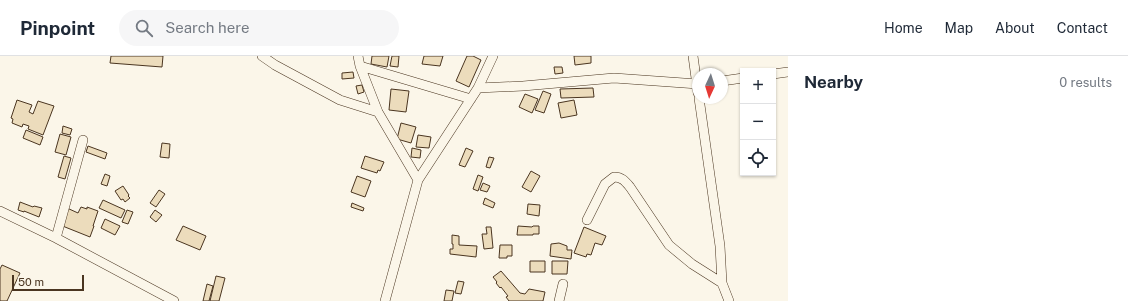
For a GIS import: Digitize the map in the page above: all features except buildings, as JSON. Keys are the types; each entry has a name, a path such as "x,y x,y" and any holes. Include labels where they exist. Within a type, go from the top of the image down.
{"street":[{"path":"262,56 275,65 340,100 378,112"},
{"path":"358,56 360,66 378,112 418,180"},
{"path":"385,301 418,180 478,88 493,56"},
{"path":"693,56 695,68"},
{"path":"360,66 471,99"},
{"path":"776,74 788,72"},
{"path":"478,88 523,86 614,78 692,86"},
{"path":"728,80 740,78"},
{"path":"700,104 720,246 722,283 729,301"},
{"path":"56,238 84,140"},
{"path":"588,220 605,184 614,177 623,179 669,244 692,264 722,283"},
{"path":"0,211 56,238 174,301"},
{"path":"559,301 563,284"}]}
